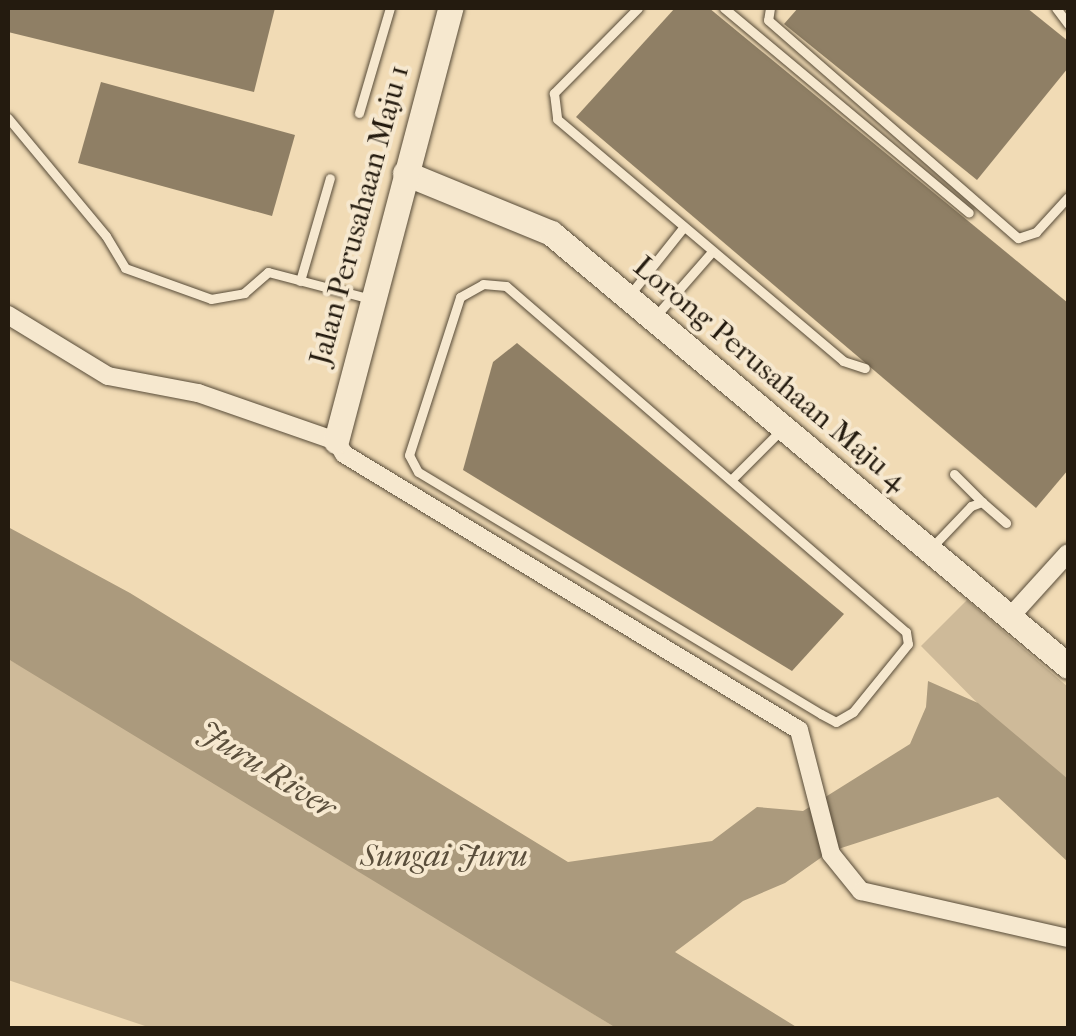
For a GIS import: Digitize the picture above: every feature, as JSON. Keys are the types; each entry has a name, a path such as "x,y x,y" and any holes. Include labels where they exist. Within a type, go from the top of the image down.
{"street":[{"name":"Jalan Perusahaan Maju 1","path":"336,442 370,299 450,8"},
{"name":"Lorong Perusahaan Maju 4","path":"405,173 550,233 1068,666"},
{"path":"8,316 108,376 198,393 336,442 344,454 799,730 831,854 861,891 1068,938"},
{"path":"1010,618 1068,554"}],"lane":[{"path":"359,112 390,8"},
{"path":"638,8 554,93 557,119 843,361 865,368"},
{"path":"724,8 969,213"},
{"path":"770,8 768,20 1018,238 1036,232 1068,197"},
{"path":"1056,8 1068,24"},
{"path":"8,118 106,236 124,268 211,299 244,293 268,272 370,299"},
{"path":"300,281 330,178"},
{"path":"628,297 682,228"},
{"path":"653,319 711,253"},
{"path":"483,284 506,286 731,480 906,632 908,644 853,712 836,722 418,472 409,455 460,297 483,284"},
{"path":"731,480 783,428"},
{"path":"954,474 1006,523"},
{"path":"930,550 982,502"}],"shaded area":[{"path":"967,600 1068,687 1068,779 1015,741 921,646"},
{"path":"8,659 116,720 616,1028 151,1028 8,980"}],"water":[{"name":"Sungai Juru","path":"8,527 130,593 568,862 712,841 757,807 803,811 910,744 926,707 928,681 978,703 1068,779 1068,862 998,797 829,852 785,883 743,901 675,952 798,1028 616,1028 8,659"}],"building":[{"path":"8,8 275,8 254,92 8,32"},
{"path":"675,8 709,8 1068,303 1068,470 1036,508 576,117"},
{"path":"798,8 1027,8 1068,41 1068,68 977,180 784,24"},
{"path":"101,82 295,135 272,216 78,163"},
{"path":"517,343 844,614 792,671 463,470 493,362"}],"water label":[{"name":"Juru River","path":"267,770"}]}
